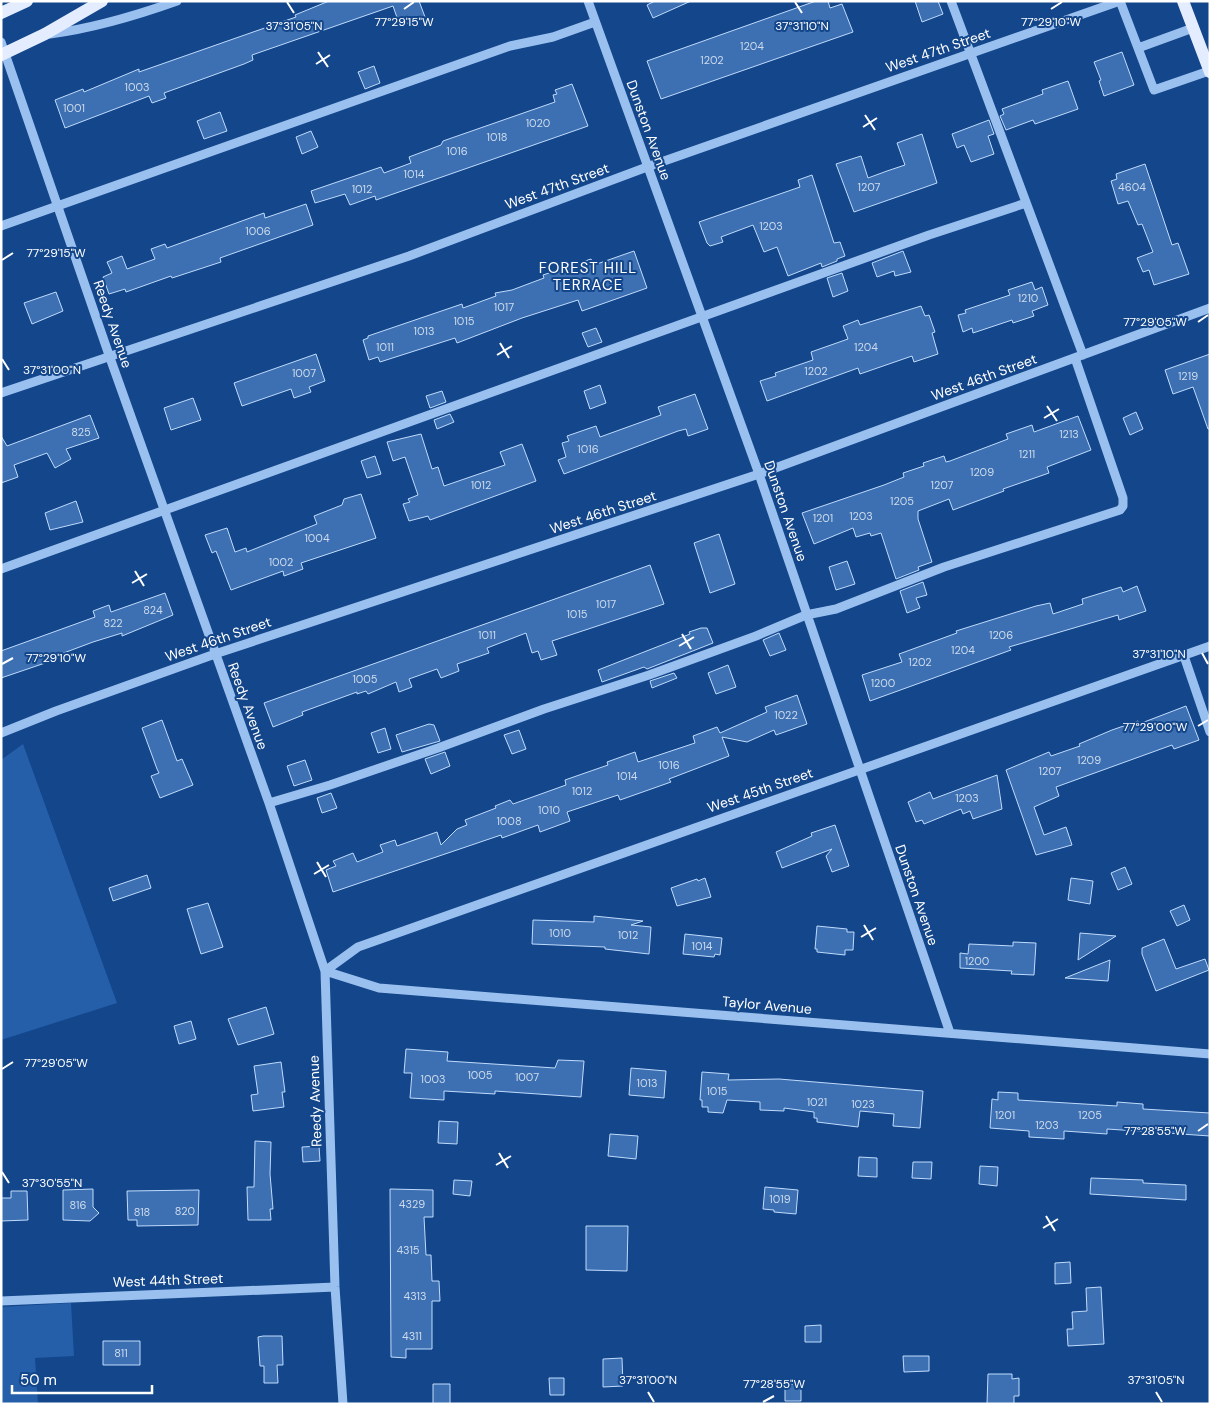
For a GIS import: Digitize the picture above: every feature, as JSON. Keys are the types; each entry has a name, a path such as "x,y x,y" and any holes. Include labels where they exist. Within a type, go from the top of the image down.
{"main road":[{"path":"1,13 26,1"},
{"path":"2,50 45,34 102,1"},
{"path":"1183,1 1210,71"}],"street":[{"path":"45,34 84,30 123,20 177,1"},
{"name":"Dunston Avenue","path":"588,1 759,474 950,1033"},
{"path":"269,803 330,786 544,709 649,675 756,636 806,615 836,609 944,567 1120,510 1123,506 1123,498 1079,356 1026,203 951,1"},
{"path":"1120,1 1154,90 1210,71"},
{"name":"West 47th Street","path":"1,393 109,355 409,256 647,167 1120,1"},
{"path":"1,226 510,46 553,37 595,22"},
{"path":"1138,48 1193,28"},
{"name":"Reedy Avenue","path":"2,50 59,206 109,355 166,510 215,654 269,803 325,971 335,1287 343,1404"},
{"path":"1,570 929,235 1026,203"},
{"name":"West 46th Street","path":"1,733 56,711 215,654 759,474 1210,308"},
{"name":"West 45th Street","path":"325,971 358,947 1210,646"},
{"path":"1184,656 1210,732"},
{"name":"Taylor Avenue","path":"325,971 379,988 1210,1054"},
{"name":"West 44th Street","path":"1,1301 335,1287"}],"shaded area":[{"path":"23,744 117,1003 1,1040 1,760"},
{"path":"71,1303 74,1356 35,1358 38,1404 1,1404 1,1307"}],"building":[{"path":"329,1 419,1 425,17 400,26 393,6 252,55 253,60 244,64 164,93 166,98 152,103 149,96 65,128 55,100 83,89 84,92 139,69 139,72 296,17 295,15"},
{"path":"655,1 691,1 653,18 647,5"},
{"path":"816,1 828,1 830,8 842,4 853,32 661,99 647,61"},
{"path":"915,1 938,1 943,14 922,22"},
{"path":"1122,52 1134,85 1104,96 1099,81 1101,80 1094,62"},
{"path":"374,66 380,83 365,89 358,72"},
{"path":"1068,81 1078,109 1035,124 1033,120 1006,130 1000,116 1004,114 1002,109 1043,94 1042,90"},
{"path":"572,84 588,126 376,200 375,196 350,205 345,194 315,203 311,191 381,167 384,173 411,163 409,157 441,145 443,141 555,102 553,95 557,94 555,90"},
{"path":"220,112 227,131 204,139 197,121"},
{"path":"989,120 994,134 988,136 994,154 971,162 964,145 957,148 952,134"},
{"path":"311,131 318,147 302,154 296,137"},
{"path":"922,134 937,183 854,212 836,164 861,156 868,178 905,165 897,143"},
{"path":"1145,164 1172,245 1178,243 1189,274 1154,285 1149,270 1143,272 1137,258 1153,252 1142,224 1138,225 1128,201 1118,204 1111,181 1117,179 1116,174"},
{"path":"812,175 834,243 840,242 845,256 822,267 821,263 788,276 777,247 764,252 753,225 721,237 723,242 710,246 707,243 699,222 800,187 798,180"},
{"path":"306,204 313,225 220,258 221,262 172,278 171,276 126,292 125,289 109,294 103,277 112,273 107,262 122,256 127,269 155,259 151,249 165,244 167,248 264,213 265,218"},
{"path":"634,251 647,288 582,311 578,300 522,318 457,343 455,338 380,362 378,357 369,360 363,340 368,338 368,336 462,304 463,308 496,296 495,293 512,290 544,278 543,275 591,259 594,265"},
{"path":"903,251 911,272 895,276 894,271 877,277 872,263"},
{"path":"842,273 848,291 833,297 827,278"},
{"path":"1032,282 1035,290 1042,287 1048,305 1032,311 1034,316 1013,323 1012,320 973,333 972,328 963,332 958,315 966,313 965,310 1010,295 1008,290"},
{"path":"56,292 63,311 32,324 24,303"},
{"path":"921,306 925,316 929,315 935,332 932,333 938,354 914,362 912,356 860,374 858,368 767,401 760,381 776,376 775,373 813,360 811,352 848,339 843,326 858,320 860,325"},
{"path":"596,328 602,342 588,347 582,333"},
{"path":"316,354 325,381 309,387 311,392 294,398 291,389 242,406 234,383"},
{"path":"1210,354 1210,429 1208,429 1193,387 1173,394 1165,370"},
{"path":"600,385 606,403 590,409 584,391"},
{"path":"442,391 446,402 430,408 426,396"},
{"path":"695,394 708,429 688,436 686,429 678,431 564,474 558,460 566,457 562,443 569,441 567,436 596,426 600,437 661,415 658,407"},
{"path":"193,398 201,420 171,430 164,408"},
{"path":"1136,412 1143,429 1130,435 1123,418"},
{"path":"450,414 454,422 437,429 434,420"},
{"path":"90,415 99,438 66,449 71,459 55,468 47,453 14,465 18,477 1,483 1,436 7,446"},
{"path":"1078,416 1091,450 1047,467 1049,473 1003,489 1004,491 953,510 949,499 918,511 918,519 932,562 918,567 919,570 896,579 881,533 871,536 870,533 856,537 853,528 814,544 802,513 904,477 903,473 924,466 923,463 944,456 946,462 950,461 1008,439 1006,434 1032,425 1034,432"},
{"path":"421,434 432,469 438,467 444,486 505,465 500,452 522,444 536,481 430,520 428,516 409,521 403,504 410,502 408,499 418,495 405,457 393,461 387,442"},
{"path":"375,456 381,474 367,478 361,461"},
{"path":"361,494 376,538 301,563 303,569 284,576 283,571 231,590 216,551 212,553 205,535 227,528 235,552 246,548 247,552 317,524 314,516 342,505 344,499"},
{"path":"76,501 83,522 50,530 45,513"},
{"path":"719,534 735,584 710,593 694,543"},
{"path":"847,561 855,584 836,590 829,567"},
{"path":"650,565 664,604 552,641 557,655 541,660 538,651 532,653 526,633 487,648 489,653 457,664 459,671 441,678 437,669 409,679 412,687 399,692 396,682 368,694 366,691 357,694 357,692 302,712 303,715 273,727 264,703"},
{"path":"923,582 927,595 916,598 920,608 907,613 900,591"},
{"path":"1137,586 1146,611 1119,620 1118,615 1009,647 1011,650 870,701 862,675 902,662 899,654 957,633 956,631 1036,606 1050,603 1053,614 1083,604 1082,599 1121,587 1123,592"},
{"path":"165,593 173,615 122,636 122,633 93,642 53,657 54,660 1,678 1,651 95,617 93,611 109,605 111,612"},
{"path":"701,628 707,628 713,643 647,669 644,667 602,682 598,670"},
{"path":"779,633 786,650 770,656 763,640"},
{"path":"728,665 736,687 716,694 708,673"},
{"path":"674,673 677,678 652,688 650,681"},
{"path":"797,695 807,724 776,735 774,730 747,742 722,737 729,756 669,779 671,782 620,800 618,795 567,812 570,821 540,832 538,825 502,838 501,835 333,892 326,870 336,866 333,861 353,853 357,862 383,852 380,845 395,840 397,846 437,832 441,845 457,829 467,825 465,820 496,808 495,806 510,800 513,804 566,785 565,780 608,765 607,762 635,752 638,762 695,743 693,736 717,727 720,733 767,712 765,707"},
{"path":"1186,706 1199,740 1174,749 1172,745 1056,787 1059,796 1034,807 1044,835 1066,827 1072,845 1036,855 1006,770 1049,752 1051,756 1080,746 1079,744 1112,730 1138,721 1139,724"},
{"path":"162,720 177,761 182,759 193,785 160,798 151,776 159,773 142,728"},
{"path":"429,724 434,725 440,741 402,752 396,735"},
{"path":"385,728 391,749 378,753 371,733"},
{"path":"519,730 526,749 512,754 504,735"},
{"path":"445,752 450,766 431,774 425,759"},
{"path":"305,760 312,780 294,786 287,766"},
{"path":"997,775 1002,809 973,819 970,811 963,814 961,809 924,824 922,820 916,822 908,802 930,792 933,799"},
{"path":"331,793 337,808 322,813 317,798"},
{"path":"835,825 849,866 832,872 826,856 832,849 782,868 776,852 812,836 811,833"},
{"path":"1125,867 1132,884 1118,890 1111,873"},
{"path":"147,875 151,888 113,901 109,888"},
{"path":"705,878 711,897 677,906 671,888"},
{"path":"1071,878 1093,881 1090,904 1068,900"},
{"path":"208,903 223,947 201,954 187,909"},
{"path":"1184,905 1190,920 1177,926 1170,911"},
{"path":"594,916 643,921 631,925 651,927 649,954 605,949 605,947 532,944 533,920 594,922"},
{"path":"817,926 847,929 847,932 854,932 853,950 845,950 845,955 817,952 817,949 815,949"},
{"path":"1080,933 1116,936 1078,960"},
{"path":"685,934 722,938 720,955 715,954 714,957 683,954"},
{"path":"1164,939 1176,969 1205,959 1209,970 1156,991 1142,954 1142,948"},
{"path":"1013,942 1036,943 1034,975 1011,974 1012,971 960,968 960,953 968,954 969,944 1013,946"},
{"path":"1110,960 1108,981 1065,978"},
{"path":"266,1007 274,1034 238,1045 228,1019"},
{"path":"191,1021 196,1039 179,1044 174,1026"},
{"path":"406,1049 448,1052 447,1061 555,1068 558,1060 584,1061 581,1097 495,1091 495,1094 444,1091 444,1100 410,1098 412,1073 404,1073"},
{"path":"281,1062 285,1092 282,1092 284,1107 253,1111 251,1095 258,1094 254,1066"},
{"path":"631,1068 666,1071 664,1098 629,1095"},
{"path":"702,1072 729,1074 728,1080 779,1079 923,1091 920,1128 893,1126 894,1114 860,1111 858,1127 817,1122 817,1118 814,1118 814,1112 784,1108 784,1111 760,1110 760,1102 727,1100 723,1113 708,1112 708,1107 702,1107 702,1100 700,1100"},
{"path":"998,1092 1018,1093 1018,1100 1117,1106 1117,1102 1143,1104 1143,1109 1210,1113 1210,1136 1107,1129 1107,1134 1064,1131 1064,1139 1029,1137 1029,1131 990,1128 992,1099 998,1100"},
{"path":"439,1121 458,1122 457,1144 438,1143"},
{"path":"610,1134 638,1136 636,1159 608,1156"},
{"path":"255,1141 271,1142 270,1174 273,1209 270,1209 271,1220 248,1220 247,1187 254,1187"},
{"path":"319,1146 320,1161 303,1162 302,1147"},
{"path":"859,1157 877,1158 877,1177 858,1176"},
{"path":"913,1162 932,1162 931,1179 912,1178"},
{"path":"980,1166 998,1167 997,1186 979,1184"},
{"path":"1091,1178 1143,1180 1143,1183 1186,1185 1186,1200 1090,1194"},
{"path":"454,1180 472,1181 470,1196 453,1194"},
{"path":"765,1187 798,1190 796,1214 763,1209"},
{"path":"93,1189 93,1207 99,1213 90,1221 63,1220 63,1190"},
{"path":"390,1189 433,1190 433,1217 424,1217 426,1255 431,1255 432,1281 439,1281 440,1301 432,1301 432,1349 406,1349 406,1358 391,1357"},
{"path":"199,1190 198,1225 137,1226 137,1220 128,1220 127,1191"},
{"path":"11,1191 27,1191 28,1220 1,1221 1,1198 11,1198"},
{"path":"586,1226 628,1226 627,1271 586,1270"},
{"path":"1070,1262 1071,1283 1055,1284 1055,1263"},
{"path":"1101,1287 1104,1344 1068,1346 1067,1329 1073,1329 1072,1312 1087,1311 1086,1288"},
{"path":"821,1325 821,1342 805,1342 805,1326"},
{"path":"282,1336 283,1365 277,1365 278,1383 264,1383 264,1366 260,1366 258,1337"},
{"path":"103,1341 140,1341 140,1365 103,1365"},
{"path":"903,1356 929,1356 929,1371 904,1372"},
{"path":"622,1358 623,1386 603,1387 603,1359"},
{"path":"988,1374 1012,1374 1012,1379 1019,1378 1019,1396 1014,1396 1014,1404 987,1404"},
{"path":"549,1378 564,1378 564,1395 550,1395"},
{"path":"433,1384 450,1384 450,1404 433,1404"},
{"path":"785,1384 801,1384 801,1401 785,1401"}],"district":[{"name":"FOREST HILL TERRACE","path":"588,276"}]}
